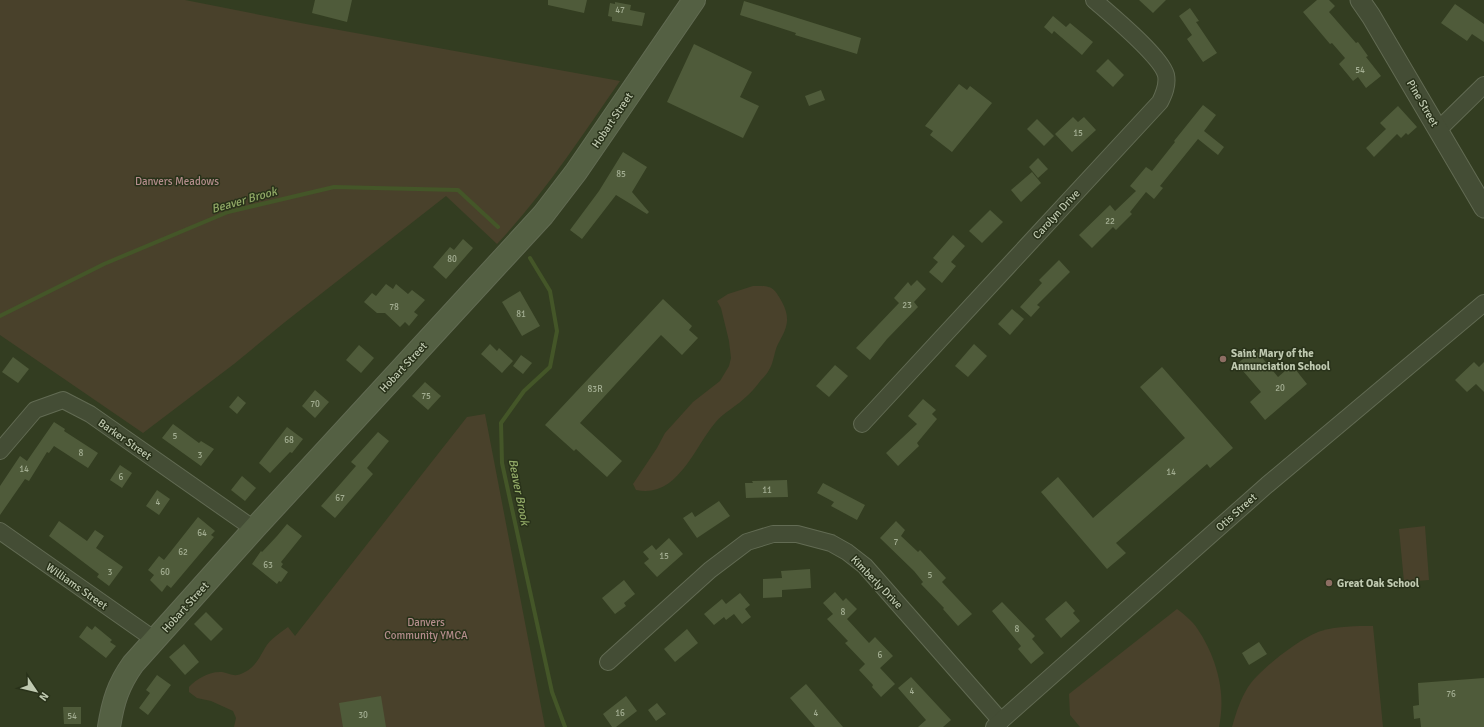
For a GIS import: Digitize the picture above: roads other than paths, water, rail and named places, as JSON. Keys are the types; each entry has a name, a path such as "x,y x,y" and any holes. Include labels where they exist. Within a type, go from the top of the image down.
{"main road":[{"name":"Hobart Street","path":"109,727 112,709 123,678 133,664 254,529 543,215 576,172 692,0"}],"street":[{"name":"Carolyn Drive","path":"862,424 1160,102 1166,85 1166,75 1158,60 1094,0"},
{"name":"Pine Street","path":"1360,0 1371,16 1484,208"},
{"path":"1438,130 1484,85"},
{"name":"Otis Street","path":"998,724 1267,485 1484,303"},
{"name":"Barker Street","path":"0,451 35,410 63,400 90,414 254,529"},
{"name":"Williams Street","path":"0,531 155,640"},
{"name":"Kimberly Drive","path":"608,662 710,570 747,542 773,534 797,534 831,543 847,552 865,566 998,724"}],"waterway":[{"name":"Beaver Brook","path":"0,316 104,264 228,212 334,187 458,190 498,227"},
{"name":"Beaver Brook","path":"530,258 550,291 557,331 550,367 524,391 501,423 502,463 552,692 565,727"}],"place":[{"name":"Saint Mary of the Annunciation School","path":"1223,359"},
{"name":"Great Oak School","path":"1329,583"}],"park label":[{"name":"Danvers Meadows","path":"177,181"},
{"name":"Danvers Community YMCA","path":"426,628"}]}
